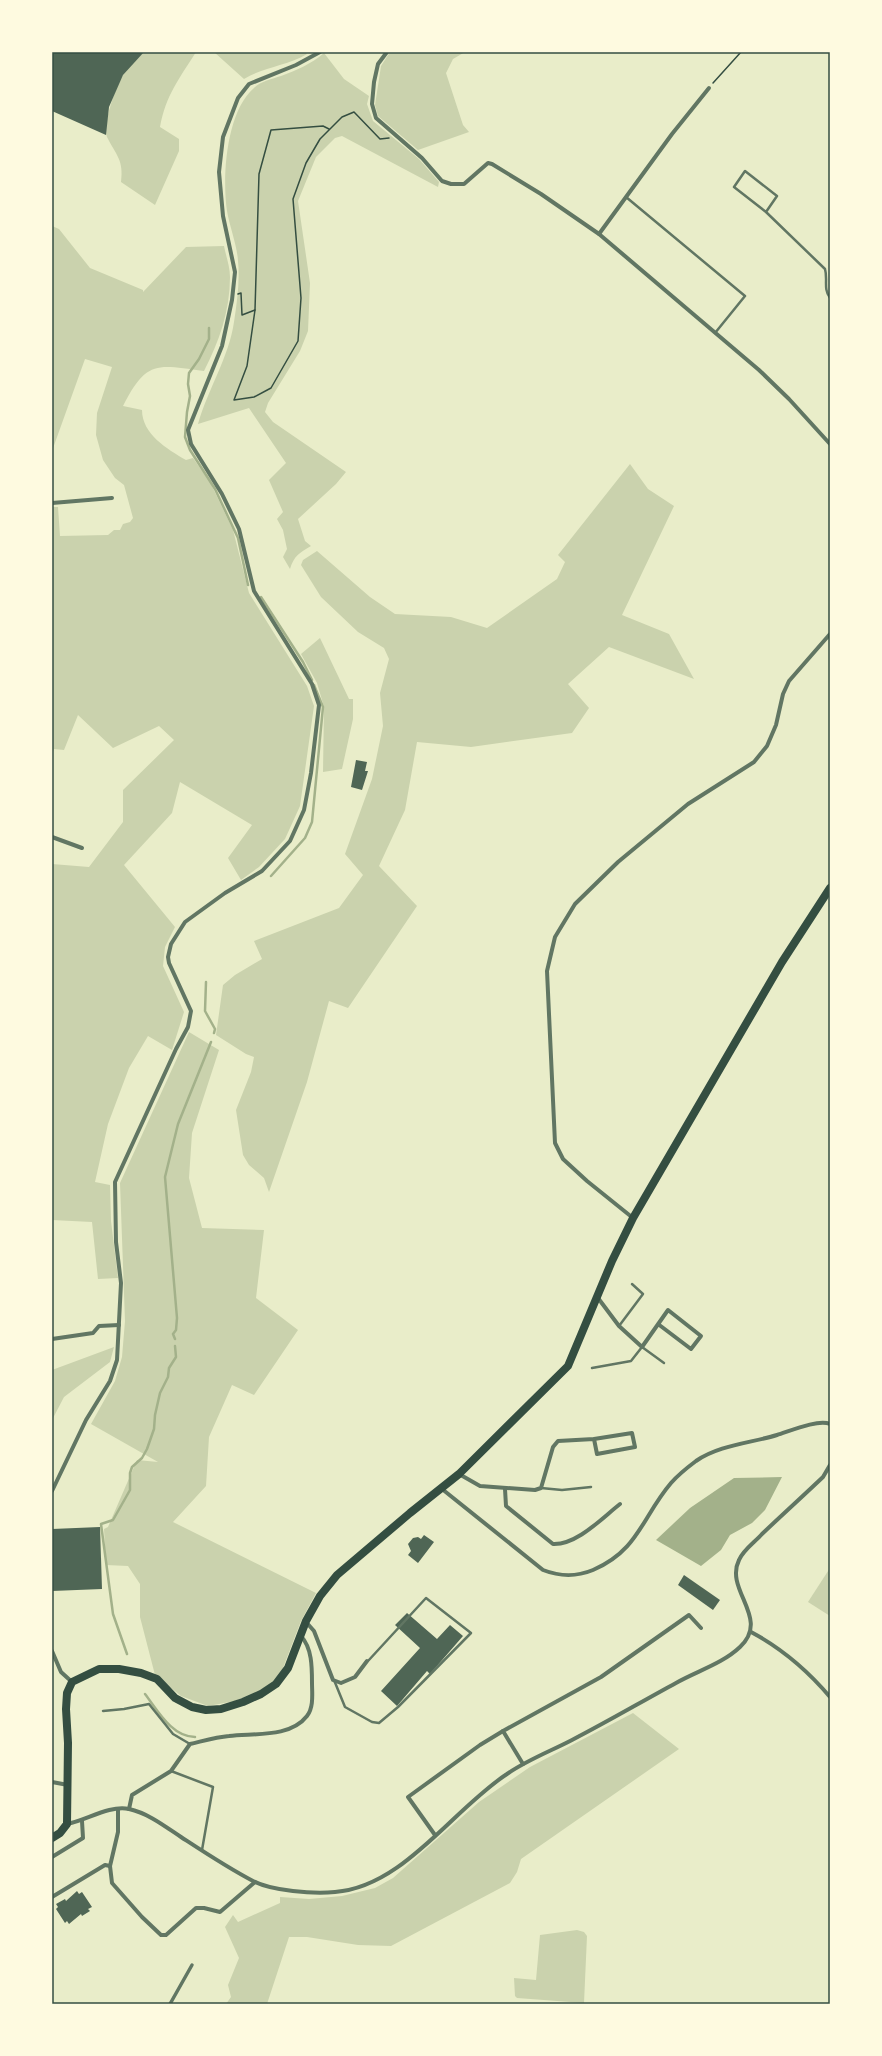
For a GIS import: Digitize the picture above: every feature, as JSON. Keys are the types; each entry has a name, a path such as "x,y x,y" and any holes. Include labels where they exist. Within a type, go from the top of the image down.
{"main road":[{"path":"52,1838 60,1833 67,1824 68,1785 66,1709 67,1693 72,1682 99,1669 118,1669 141,1673 157,1679 175,1698 192,1707 206,1710 220,1709 261,1694 276,1684 288,1668 306,1621 320,1596 337,1575 410,1513 459,1474 568,1366 598,1298 612,1261 633,1218 782,962 830,888"}],"street":[{"path":"52,1492 86,1420 110,1381 117,1360 121,1282 116,1242 114,1182 176,1049 188,1027 191,1011 169,963 168,956 171,944 185,922 225,893 262,871 290,841 304,810 311,773 319,705 312,684 254,591 239,529 222,494 191,444 188,430 222,346 232,300 235,272 223,216 219,172 223,137 238,98 249,84 296,65 320,52"},
{"path":"387,52 378,64 372,104 376,118 422,158 442,181 458,186 464,184 488,163 541,194 599,234 715,333 789,399 830,444"},
{"path":"599,234 626,196 709,88"},
{"path":"52,504 112,498"},
{"path":"633,1218 587,1181 563,1159 555,1143 547,971 554,937 575,904 618,862 688,804 754,762 767,746 776,725 789,681 830,634"},
{"path":"52,837 82,848"},
{"path":"598,1298 619,1326 642,1347 658,1324 668,1310 701,1336 691,1349 658,1324"},
{"path":"52,1339 93,1333 99,1326 119,1325"},
{"path":"442,1489 544,1570 555,1575 569,1576 587,1572 602,1566 623,1552 635,1538 671,1483 696,1461 706,1455 802,1427 825,1422 830,1424"},
{"path":"459,1474 480,1486 535,1490 541,1488 553,1447 558,1441 594,1439 632,1433 635,1447 598,1454 594,1439"},
{"path":"67,1824 82,1821 103,1812 118,1809 129,1809 154,1820 255,1882 310,1893 337,1892 355,1889 394,1871 482,1793 506,1774 591,1730 677,1682 723,1660 742,1646 750,1632 751,1621 748,1608 737,1582 738,1561 753,1544 823,1476 830,1465"},
{"path":"505,1489 506,1506 553,1544 572,1541 620,1504"},
{"path":"435,1835 408,1797 480,1745 601,1677 689,1615 701,1628"},
{"path":"306,1621 314,1631 333,1680 341,1683 355,1677 367,1661"},
{"path":"750,1632 775,1646 802,1668 830,1697"},
{"path":"129,1809 132,1795 171,1770 190,1744 228,1736 283,1731 295,1726 307,1716 311,1708 312,1667 307,1643 300,1636"},
{"path":"52,1651 61,1672 72,1682"},
{"path":"503,1731 523,1764"},
{"path":"52,1782 68,1785"},
{"path":"118,1809 118,1832 110,1866 112,1883 142,1917 161,1935 166,1935 196,1908 204,1908 220,1912 255,1882"},
{"path":"52,1858 83,1838 82,1821"},
{"path":"52,1897 105,1865 110,1866"},
{"path":"170,2004 192,1965"}],"lane":[{"path":"766,212 777,196 745,171 734,187 766,212 825,269 826,274 824,285 830,298"},
{"path":"626,196 745,296 715,333"},
{"path":"619,1326 643,1294 632,1284"},
{"path":"592,1368 631,1361 642,1347 664,1363"},
{"path":"541,1488 562,1490 591,1487"},
{"path":"333,1680 345,1707 372,1722 378,1723 398,1707 471,1633 426,1598 367,1661"},
{"path":"103,1712 124,1710 149,1704 173,1734 190,1744"},
{"path":"171,1770 213,1787 202,1850"}],"path":[{"path":"709,88 741,52"},
{"path":"329,130 323,126 271,130 259,174 256,310 247,366 234,400 254,397 271,388 298,341 300,298 293,199 306,163 320,139 329,130 342,117 354,112 380,139 389,139 388,127"},
{"path":"232,300 241,293 242,315 256,310"}],"shaded area":[{"path":"144,52 196,52 170,96 160,127 179,139 179,151 155,205 121,182 122,174 120,163 107,137 106,131 110,106 120,80 127,69"},
{"path":"214,52 305,52 307,54 244,79"},
{"path":"390,52 465,52 453,59 446,73 463,125 469,132 418,150 378,116 375,105 381,66"},
{"path":"324,53 344,79 369,96 367,104 373,121 419,159 439,182 438,187 342,136 335,138 316,157 298,201 310,283 308,331 300,351 268,403 265,412 273,422 346,472 336,484 298,519 305,541 311,546 298,555 293,561 290,569 283,557 287,549 283,530 277,519 283,512 269,480 286,463 249,408 198,424 228,348 234,322 237,299 239,269 235,243 227,211 225,181 228,146 237,113 245,99 254,88 263,82 287,74 304,66"},
{"path":"52,226 59,229 90,268 143,290 143,292 186,247 224,246 230,273 228,302 223,326 204,371 175,367 155,369 147,373 139,380 123,406 142,410 143,419 146,426 157,440 186,460 193,458 210,482 233,530 249,593 307,686 314,706 300,806 285,839 259,867 241,880 228,858 252,825 180,782 172,813 124,865 175,927 165,947 163,966 184,1012 172,1050 148,1036 129,1068 108,1124 95,1182 110,1185 111,1221 118,1278 98,1279 92,1222 52,1220 52,864 89,867 123,822 123,790 174,740 159,726 113,748 78,715 64,750 54,749 52,754 52,507 58,507 60,536 108,535 114,530 120,530 123,524 130,522 133,518 124,485 115,478 103,460 96,435 97,413 112,367 85,359 52,451"},
{"path":"630,464 648,489 674,506 622,615 669,634 694,679 609,647 568,684 589,708 572,733 471,747 417,742 405,810 379,866 417,906 348,1008 329,1001 307,1082 269,1192 264,1178 249,1165 243,1155 236,1110 251,1072 254,1057 246,1054 216,1035 223,985 235,975 262,959 254,941 339,908 363,875 345,854 372,779 383,726 380,693 389,659 384,648 358,632 321,597 301,565 303,560 317,551 370,597 395,614 451,617 487,628 557,579 565,562 558,555"},
{"path":"320,638 349,699 353,699 353,719 342,769 323,772 324,707 317,683 301,654"},
{"path":"189,1032 219,1050 192,1133 189,1178 202,1228 264,1230 256,1298 298,1330 254,1395 232,1385 209,1437 206,1486 173,1522 316,1593 301,1621 281,1673 271,1684 235,1701 208,1706 181,1696 155,1675 140,1617 140,1584 128,1566 106,1565 104,1529 108,1527 137,1460 158,1462 91,1424 115,1381 122,1357 125,1321 120,1183"},
{"path":"114,1347 110,1362 64,1397 52,1420 52,1370"},
{"path":"782,1477 765,1510 752,1523 730,1535 721,1550 701,1566 656,1540 690,1508 734,1478"},
{"path":"830,1568 830,1616 808,1602"},
{"path":"633,1713 679,1749 521,1859 517,1872 510,1883 391,1946 358,1945 307,1937 289,1937 267,2004 226,2004 231,1997 228,1985 239,1958 225,1927 233,1915 238,1922 280,1903 280,1897 309,1899 342,1896 375,1888 393,1878 479,1802 530,1767"},
{"path":"577,1930 584,1932 587,1936 584,2003 517,1998 515,1996 514,1978 536,1980 540,1935"}],"building":[{"path":"52,52 144,52 123,75 109,107 106,135 52,111"},
{"path":"356,760 367,762 365,771 368,771 362,790 351,787"},
{"path":"100,1527 102,1589 52,1591 52,1529"},
{"path":"424,1535 434,1542 418,1563 408,1555 411,1551 408,1544 413,1538 418,1537 421,1539"},
{"path":"684,1575 720,1600 713,1610 678,1585"},
{"path":"407,1613 437,1639 450,1625 463,1636 430,1674 427,1671 397,1706 381,1691 420,1648 395,1625"},
{"path":"77,1891 79,1894 82,1892 92,1907 88,1909 90,1911 82,1916 81,1914 69,1924 67,1921 65,1923 56,1909 58,1907 56,1904 65,1899 66,1901"}],"waterway":[{"path":"209,328 209,339 199,359 189,373 188,384 190,396 185,437 190,450 215,489 238,538 248,585"},
{"path":"261,597 303,662 312,680"},
{"path":"271,876 305,838 312,822 323,707 314,685"},
{"path":"206,982 205,1011 215,1029 214,1033"},
{"path":"175,1339 173,1334 176,1330 177,1318 165,1177 178,1124 211,1042"},
{"path":"127,1654 113,1614 101,1524 113,1520 130,1490 130,1473 132,1467 142,1458 147,1449 154,1429 155,1415 160,1393 168,1377 169,1368 176,1357 175,1346"},
{"path":"145,1694 160,1715 172,1728 179,1733 195,1737"}]}
